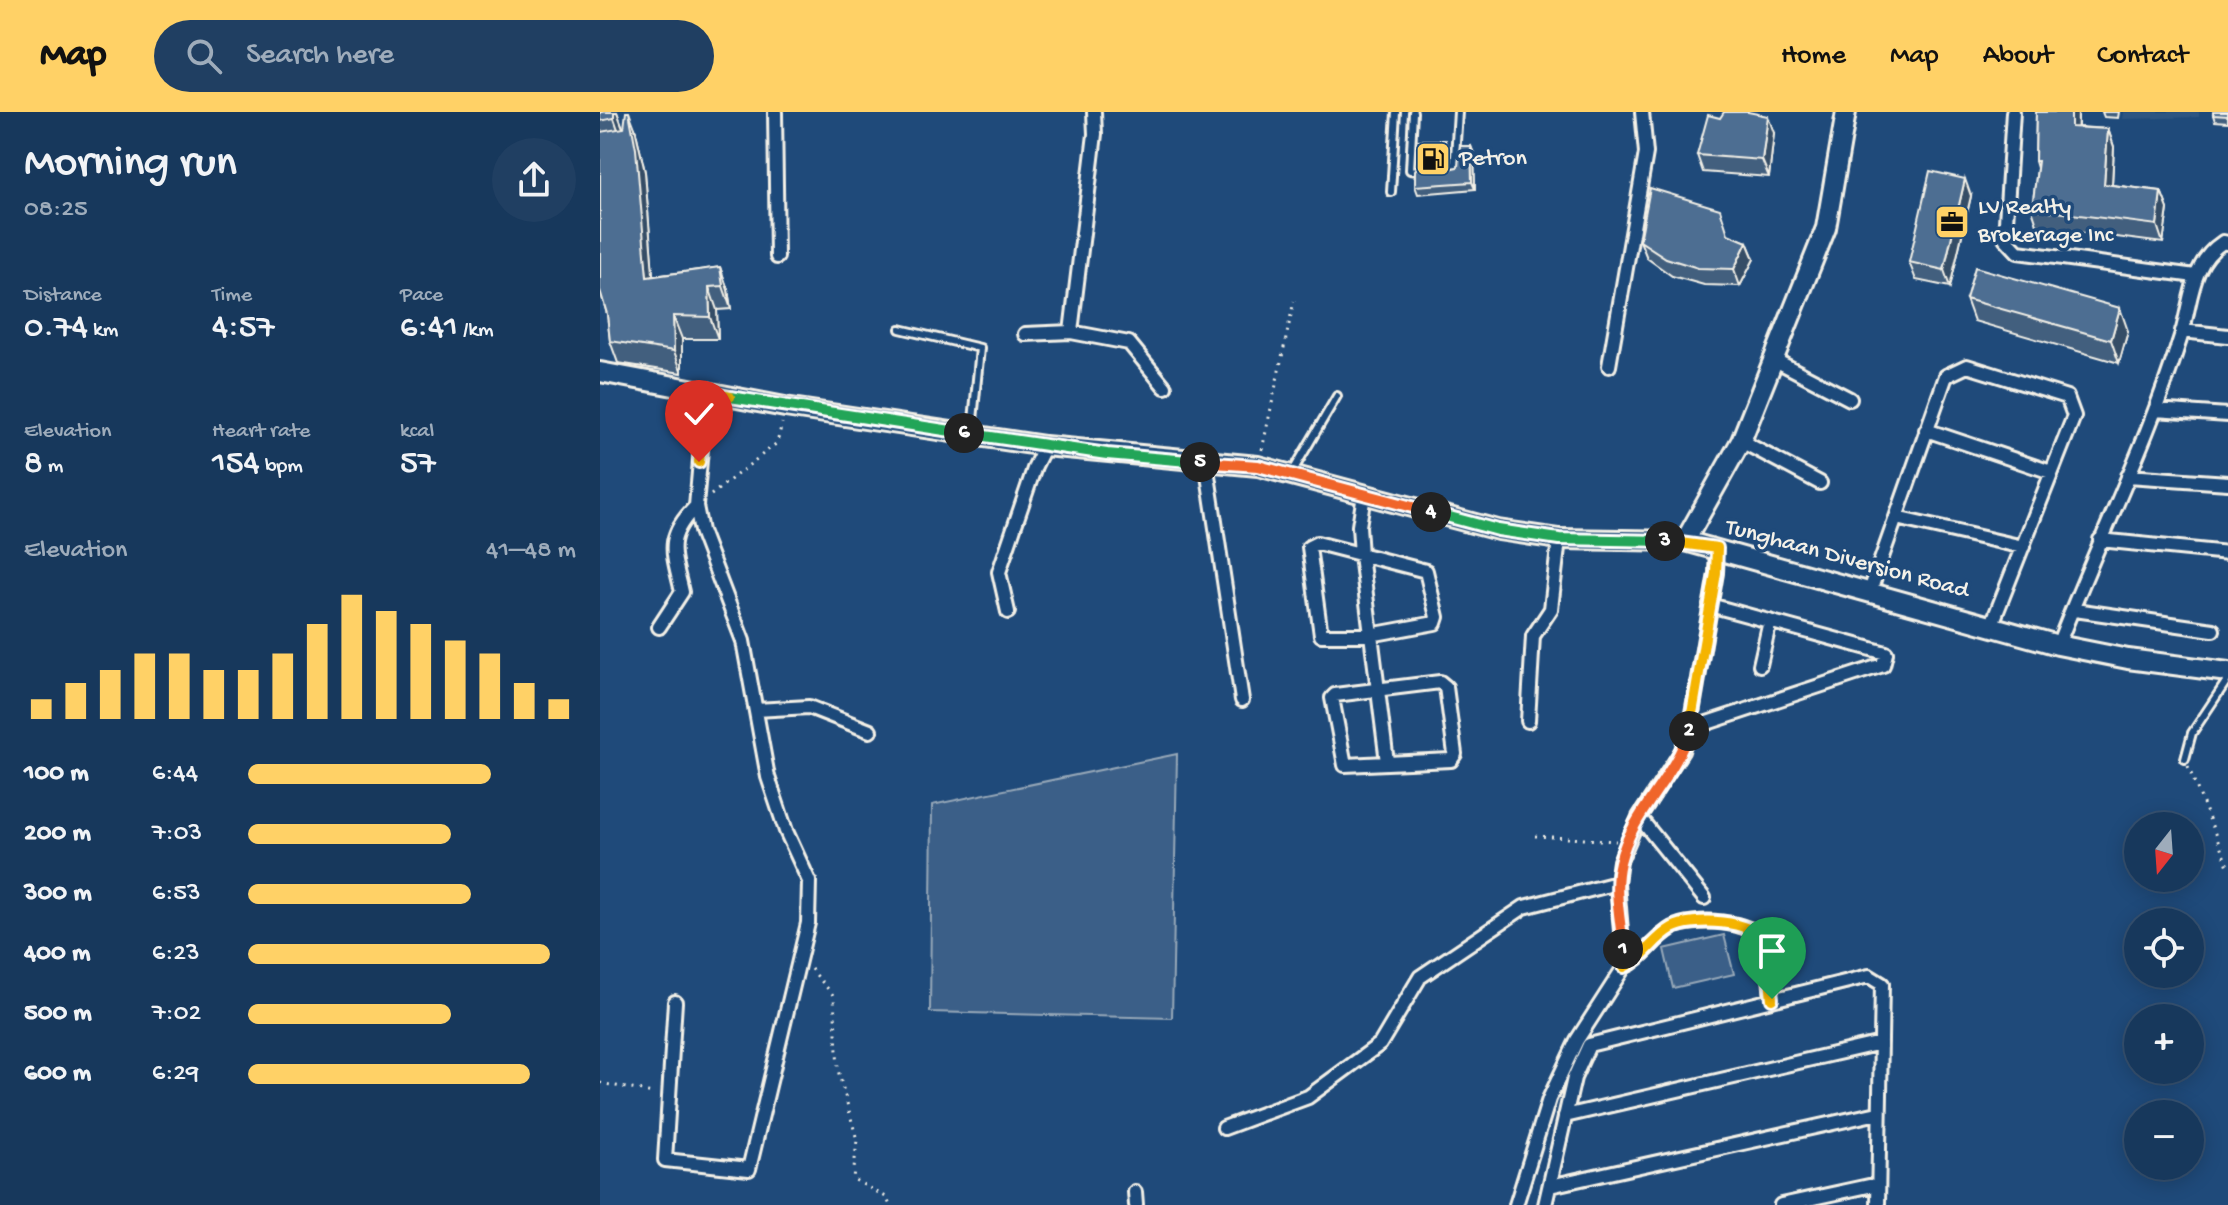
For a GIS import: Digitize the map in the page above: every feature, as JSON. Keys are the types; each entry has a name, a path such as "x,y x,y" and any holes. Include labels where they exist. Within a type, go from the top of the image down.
{"street":[{"path":"775,112 777,257"},
{"path":"1071,332 1095,134 1094,112"},
{"path":"1609,366 1646,153 1642,112"},
{"path":"1685,541 1741,441 1826,228 1846,112"},
{"path":"2013,112 2005,238 2010,247 2018,252 2195,276"},
{"path":"2058,645 2155,410 2182,331 2195,276 2208,252 2223,242 2228,243"},
{"path":"2182,331 2228,336"},
{"path":"1025,334 1071,332 1133,345 1165,387"},
{"path":"1775,360 1850,399"},
{"path":"1869,594 1946,376 1967,366 2067,397 2074,416 1992,624"},
{"name":"Tunghaan Diversion Road","path":"600,372 785,407 1045,446 1258,466 1498,530 1559,539 1685,541 1869,594 1992,624 2058,645 2128,659 2228,672"},
{"path":"675,1002 665,1160 749,1169 808,923 809,881 786,831 768,777 743,641 701,531 696,506 706,392"},
{"path":"2155,410 2228,415"},
{"path":"1926,430 2051,472"},
{"path":"1741,441 1820,483"},
{"path":"1008,612 999,572 1035,466 1045,446"},
{"path":"1206,462 1242,700"},
{"path":"2128,476 2228,483"},
{"path":"1364,495 1359,526 1361,555 1387,762"},
{"path":"659,627 682,592 672,548 673,535 680,522 696,506"},
{"path":"1896,518 2023,547"},
{"path":"1528,721 1533,636 1551,609 1559,539"},
{"path":"2100,540 2228,553"},
{"path":"1317,543 1426,571 1437,617 1432,625 1370,635 1321,635 1309,547 1317,543"},
{"path":"1624,967 1617,883 1627,842 1639,817 1682,751 1690,725 1717,548"},
{"path":"1690,725 1698,726 1883,665 1886,653 1710,605"},
{"path":"2075,610 2213,630"},
{"path":"1760,665 1770,621"},
{"path":"1440,682 1445,685 1455,754 1451,760 1345,765 1332,698 1379,687 1440,682"},
{"path":"756,710 809,707 870,731"},
{"path":"1639,817 1704,898"},
{"path":"1224,1128 1308,1097 1380,1044 1420,977 1524,907 1617,883"},
{"path":"1516,1205 1549,1099 1577,1040 1624,967 1636,961 1672,928 1700,919 1752,929 1763,941 1772,999"},
{"path":"1545,1205 1574,1078 1589,1045 1869,976 1882,984 1878,1205"},
{"path":"1565,1116 1881,1043"},
{"path":"1550,1186 1878,1113"},
{"path":"1781,1205 1878,1184"}],"lane":[{"path":"1391,192 1396,112"},
{"path":"1413,112 1410,170 1418,171"},
{"path":"1447,171 1456,171 1458,112"},
{"path":"900,329 980,348 972,434"},
{"path":"1292,474 1337,396"},
{"path":"2185,759 2192,733 2228,679"}],"path":[{"path":"1258,466 1294,301"},
{"path":"696,506 777,443 785,407"},
{"path":"2185,759 2228,866"},
{"path":"1535,836 1627,842"},
{"path":"800,957 834,996 838,1070 857,1140 853,1179 886,1197 890,1205"},
{"path":"600,1083 653,1093"}],"shaded area":[{"path":"2124,112 2199,112 2199,117 2123,119"},
{"path":"1177,754 1172,1018 930,1012 932,805"},
{"path":"1724,935 1734,974 1673,988 1664,949"}],"building":[{"path":"600,112 614,112 614,118 600,121"},
{"path":"626,112 629,112 636,149 647,277 720,267 723,286 709,287 710,317 673,316 674,351 610,341 600,290 600,132 624,128"},
{"path":"1724,112 1768,116 1762,160 1697,155 1708,115 1720,118"},
{"path":"2036,112 2071,112 2071,127 2108,129 2104,184 2161,191 2157,225 2032,209 2038,161 2035,161"},
{"path":"2213,112 2228,112 2228,116 2213,115"},
{"path":"1416,140 1445,140 1448,158 1438,163 1444,170 1458,167 1460,146 1471,146 1472,182 1415,186 1415,170 1421,164 1416,158"},
{"path":"1930,171 1965,179 1944,270 1909,262"},
{"path":"1650,188 1720,209 1728,234 1747,242 1734,269 1698,268 1666,258 1640,241"},
{"path":"1975,267 2120,308 2111,340 1966,299"}],"place":[{"name":"Petron","path":"1433,159"},
{"name":"LV Realty Brokerage Inc","path":"1952,222"}],"route":[{"path":"699,462 706,392 1045,446 1258,466 1498,530 1559,539 1685,541 1717,548 1716,573 1690,725 1682,751 1662,777 1639,817 1620,861 1617,883 1624,967 1636,961 1672,928 1700,919 1752,929 1763,941 1772,999"}]}
